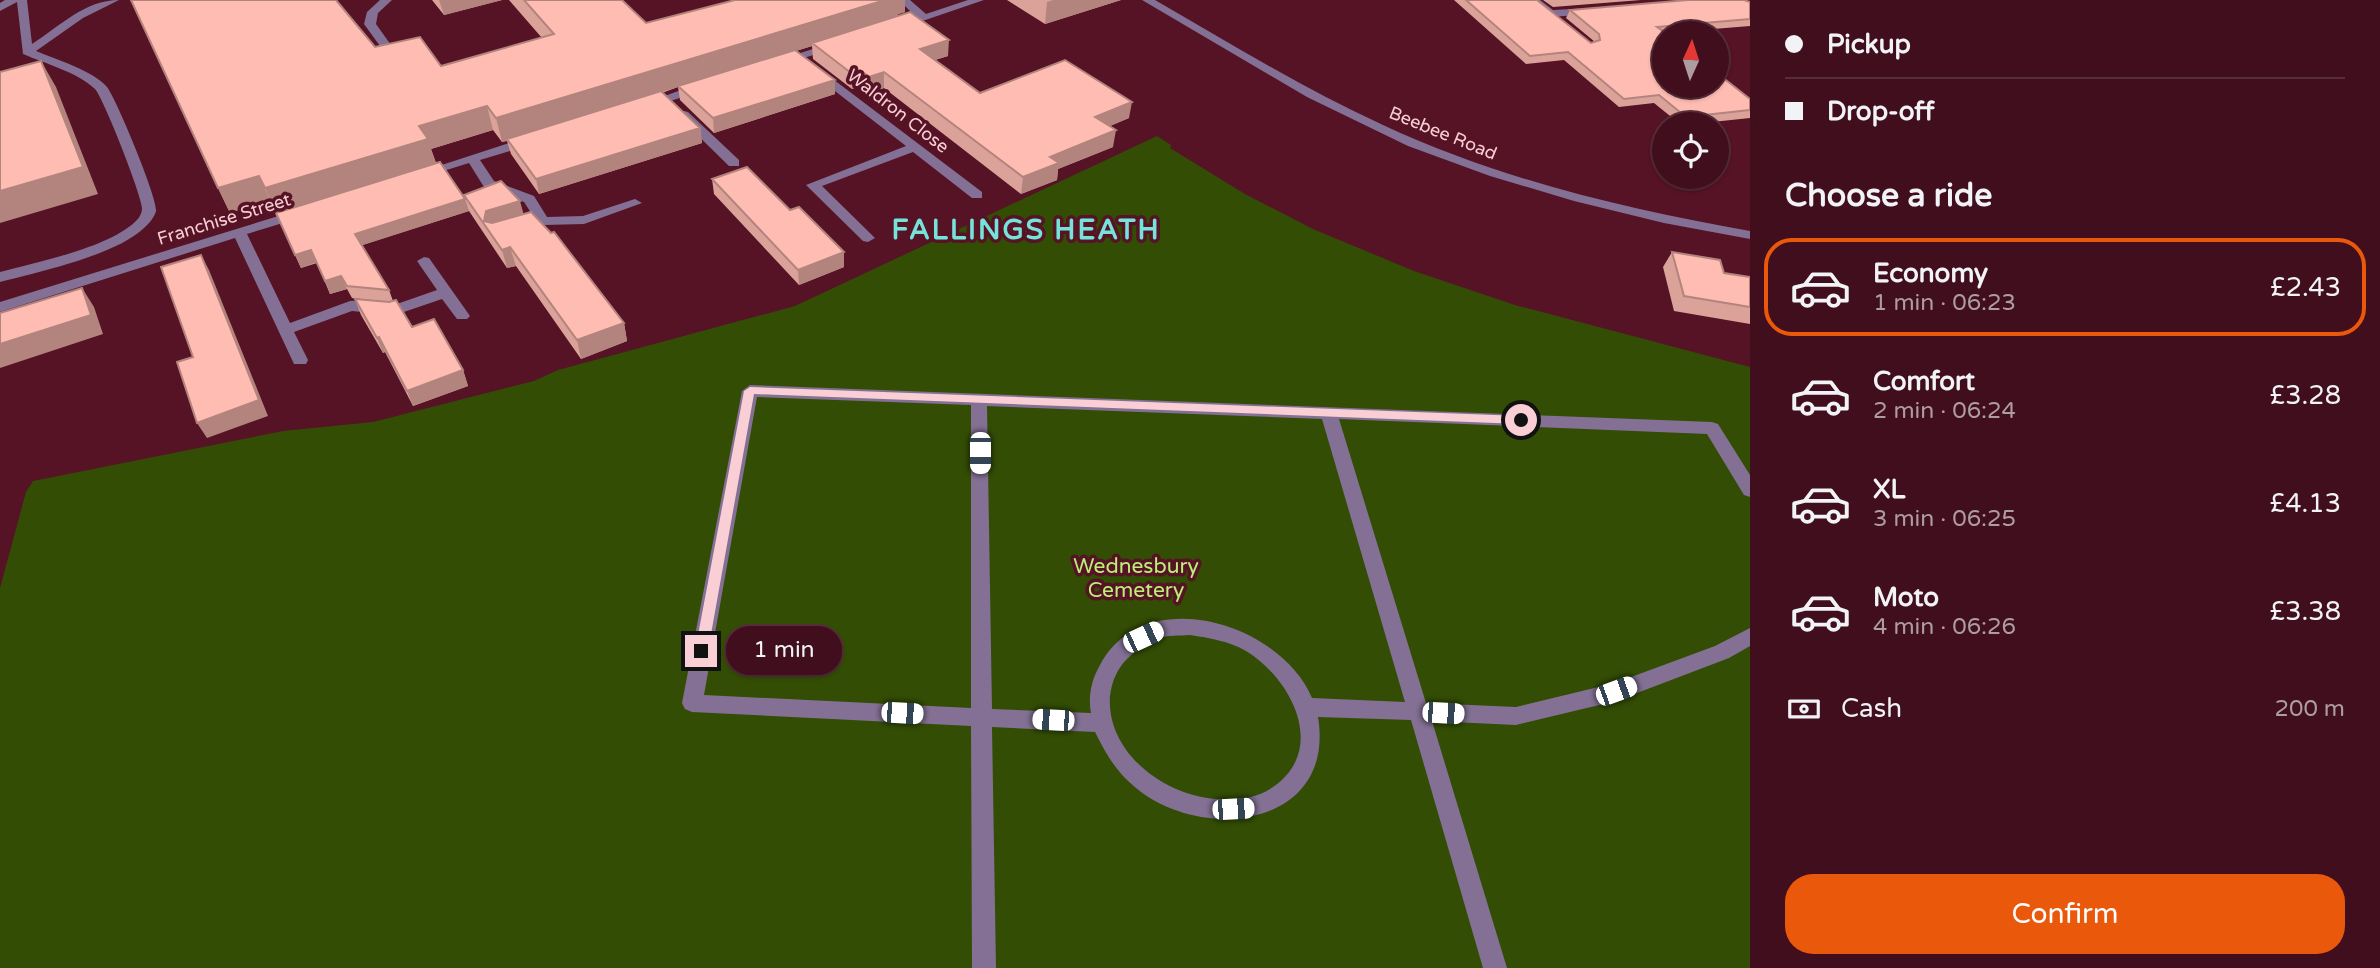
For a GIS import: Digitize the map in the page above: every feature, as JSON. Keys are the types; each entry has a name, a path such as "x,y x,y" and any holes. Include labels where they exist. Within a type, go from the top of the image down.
{"street":[{"path":"0,8 13,0"},
{"path":"22,0 27,52"},
{"path":"27,52 55,36 71,21 98,4 114,0"},
{"path":"387,0 373,12 370,24 392,55"},
{"path":"904,0 924,18"},
{"path":"886,29 979,0"},
{"name":"Beebee Road","path":"1147,0 1334,106 1413,143 1537,186 1644,215 1750,235"},
{"path":"1533,0 1555,18 1604,10"},
{"path":"758,68 848,41"},
{"path":"0,277 103,246 138,228 148,215 149,202 144,187 102,88 75,72 27,52"},
{"name":"Waldron Close","path":"797,56 977,195"},
{"path":"628,110 719,81"},
{"path":"666,98 734,163"},
{"path":"408,178 550,134"},
{"path":"868,238 813,185 915,147"},
{"path":"472,158 489,184 528,199 543,221"},
{"path":"509,232 543,221 584,220 635,204"},
{"name":"Franchise Street","path":"0,307 317,208"},
{"path":"239,232 300,360"},
{"path":"424,261 462,316"},
{"path":"285,330 350,306 363,305 395,310 446,292"},
{"path":"1101,723 692,703 750,391 1712,428 1750,490"},
{"path":"979,400 984,968"},
{"path":"1329,413 1495,968"},
{"path":"1190,627 1222,632 1252,645 1280,665 1300,691 1311,720 1311,748 1301,775 1280,796 1250,808 1215,810 1177,801 1142,781 1116,754 1101,723 1099,692 1109,664 1129,643 1157,630 1190,627"},
{"path":"1306,707 1516,716 1616,691 1722,652 1750,636"}],"green space":[{"name":"Wednesbury Cemetery","path":"1157,136 1171,145 1170,148 1245,194 1313,229 1414,271 1515,305 1750,367 1750,968 0,968 0,588 26,492 33,481 283,431 373,422 534,381 558,370 795,306"}],"building":[{"path":"131,0 336,0 375,47 420,37 441,66 554,34 524,0 622,0 646,23 735,0 885,0 496,118 487,106 419,126 428,139 265,188 259,176 218,188"},
{"path":"1466,0 1537,0 1591,43 1600,40 1599,34 1570,10 1688,0 1750,2 1750,19 1652,21 1652,96 1624,99 1568,52 1530,56"},
{"path":"910,12 949,40 920,49 980,93 1065,60 1132,102 1095,117 1116,130 1050,157 1059,163 1023,177 884,72 869,77 860,70 851,73 812,43"},
{"path":"795,50 835,80 713,118 678,86"},
{"path":"41,61 83,167 0,191 0,72"},
{"path":"1729,82 1750,99 1750,110 1680,112 1663,98 1729,98"},
{"path":"661,91 700,128 536,179 507,139"},
{"path":"440,162 465,199 355,234 389,290 347,286 341,276 325,281 311,250 295,255 276,213"},
{"path":"747,167 790,210 799,207 844,252 798,270 712,179"},
{"path":"501,181 520,201 486,211 484,221 492,223 531,212 551,233 554,232 624,323 577,340 510,247 502,250 464,195"},
{"path":"1672,252 1720,260 1724,273 1750,277 1750,307 1684,296"},
{"path":"201,255 259,400 197,423 177,362 193,357 161,267"},
{"path":"82,288 91,315 0,344 0,313"},
{"path":"355,299 389,302 396,300 412,327 434,319 463,370 407,391 379,337 377,338"}],"district":[{"name":"FALLINGS HEATH","path":"1026,229"}],"route":[{"path":"701,651 750,391 1521,420"}]}
